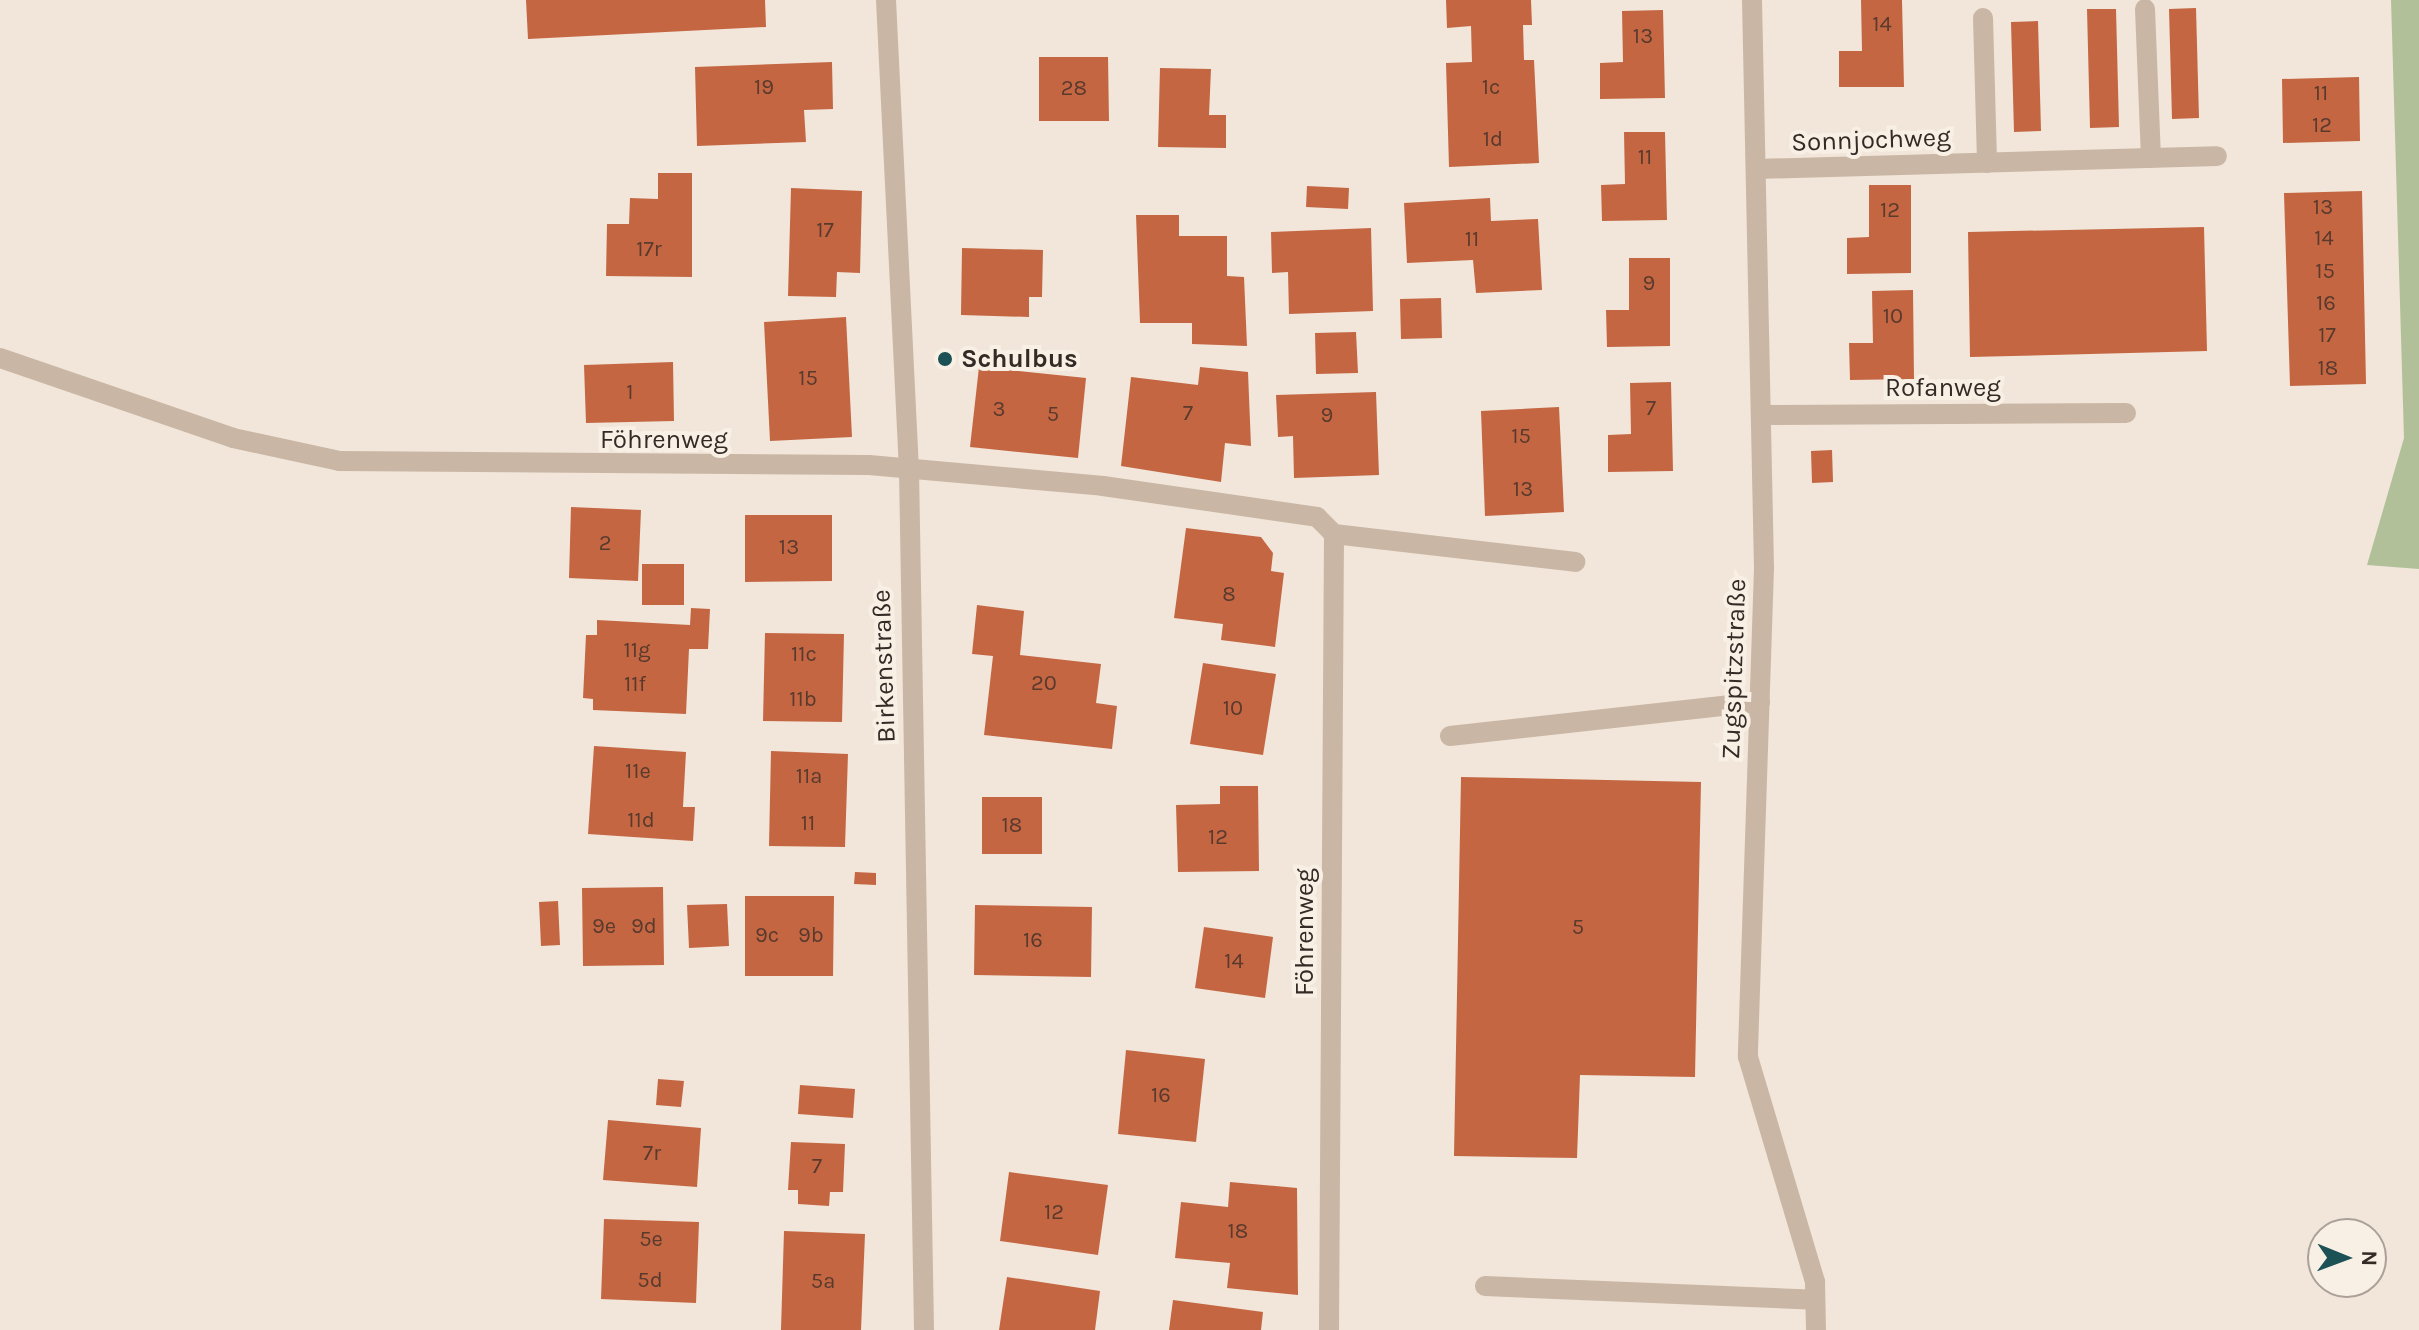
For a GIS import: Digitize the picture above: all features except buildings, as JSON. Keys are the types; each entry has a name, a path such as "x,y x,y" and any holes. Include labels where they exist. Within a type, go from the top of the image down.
{"street":[{"name":"Birkenstraße","path":"886,0 909,470 924,1330"},
{"name":"Zugspitzstraße","path":"1752,0 1761,415 1760,702 1748,1057 1815,1300 1816,1330"},
{"path":"2145,9 2151,158"},
{"name":"Sonnjochweg","path":"1983,18 1987,163"},
{"name":"Sonnjochweg","path":"1756,169 2217,156"},
{"name":"Föhrenweg","path":"0,358 233,438 339,461 909,470 1103,486 1317,517 1334,534 1575,562"},
{"name":"Rofanweg","path":"1761,415 2126,413"},
{"name":"Föhrenweg","path":"1329,1330 1334,534"},
{"path":"1450,736 1760,702"},
{"path":"1485,1286 1815,1300"}],"green space":[{"path":"2391,0 2419,0 2419,569 2367,565 2404,438"}],"place":[{"name":"Schulbus","path":"945,359"}]}
